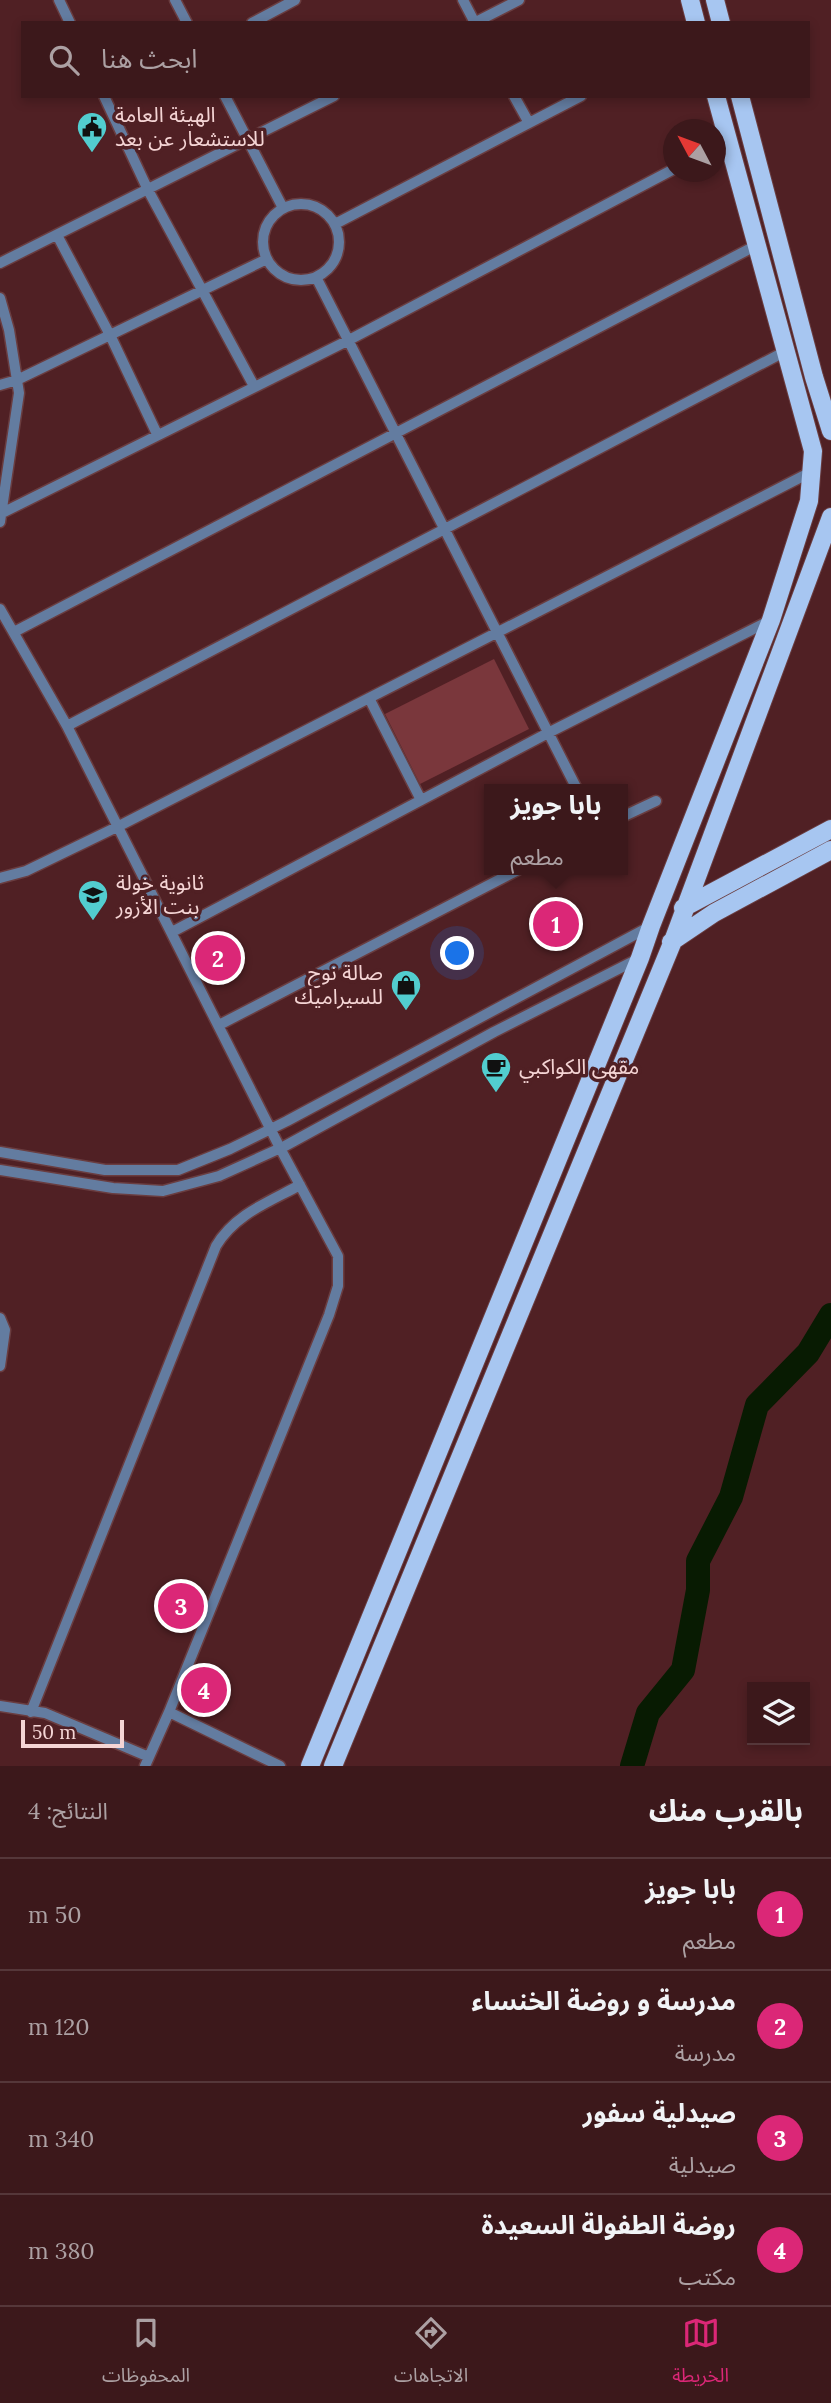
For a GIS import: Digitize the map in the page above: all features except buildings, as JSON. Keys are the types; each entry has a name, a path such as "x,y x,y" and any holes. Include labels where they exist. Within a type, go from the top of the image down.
{"main road":[{"path":"690,0 695,21"},
{"path":"715,0 720,21"},
{"path":"310,1766 640,958 771,620 808,501 813,451 717,98"},
{"path":"741,98 814,377 831,431"},
{"path":"333,1766 673,941 831,517"},
{"path":"651,926 831,830"},
{"path":"640,958 673,941 714,913 831,850"}],"street":[{"path":"59,0 69,21"},
{"path":"175,0 186,21"},
{"path":"256,21 295,0"},
{"path":"463,0 474,21"},
{"path":"479,21 519,0"},
{"path":"105,98 148,190 254,386"},
{"path":"226,98 283,208"},
{"path":"0,263 330,98"},
{"path":"515,98 529,123"},
{"path":"335,224 576,98"},
{"path":"1,517 157,434 348,340 663,175"},
{"path":"311,204 323,210 335,224 340,247 327,270 316,277 300,280 287,277 275,270 267,260 263,241 265,228 272,217 283,208 311,204"},
{"path":"57,234 110,335 157,434"},
{"path":"14,632 757,245"},
{"path":"0,385 17,380 267,260"},
{"path":"316,277 574,784"},
{"path":"0,298 9,330 19,393 1,517"},
{"path":"66,726 786,351"},
{"path":"0,878 26,871 118,826 811,472"},
{"path":"0,609 66,726 338,1256 338,1286 329,1315 147,1762 45,1713 0,1706"},
{"path":"172,932 548,733 771,620"},
{"path":"369,698 421,800"},
{"path":"628,814 656,801"},
{"path":"219,1025 508,875"},
{"path":"0,1152 105,1170 178,1170 271,1129 651,926"},
{"path":"0,1170 113,1188 163,1191 219,1176 281,1148 494,1032 640,958"},
{"path":"31,1712 216,1246 225,1231 238,1219 300,1185"},
{"path":"0,1318 5,1330 0,1366"},
{"path":"169,1712 281,1766"}],"shaded area":[{"path":"494,659 529,729 420,784 385,714"}],"waterway":[{"path":"632,1766 648,1713 683,1670 698,1590 698,1561 731,1497 757,1405 808,1353 831,1315"}],"place":[{"name":"الهيئة العامة للاستشعار عن بعد","path":"92,154"},
{"name":"ثانوية خولة بنت الأزور","path":"93,922"},
{"name":"بابا جويز","path":"556,924"},
{"name":"مدرسة و روضة الخنساء","path":"218,958"},
{"name":"صالة نوح للسيراميك","path":"406,1012"},
{"name":"مقهى الكواكبي","path":"496,1094"},
{"name":"صيدلية سفور","path":"181,1606"},
{"name":"روضة الطفولة السعيدة","path":"204,1690"}]}
